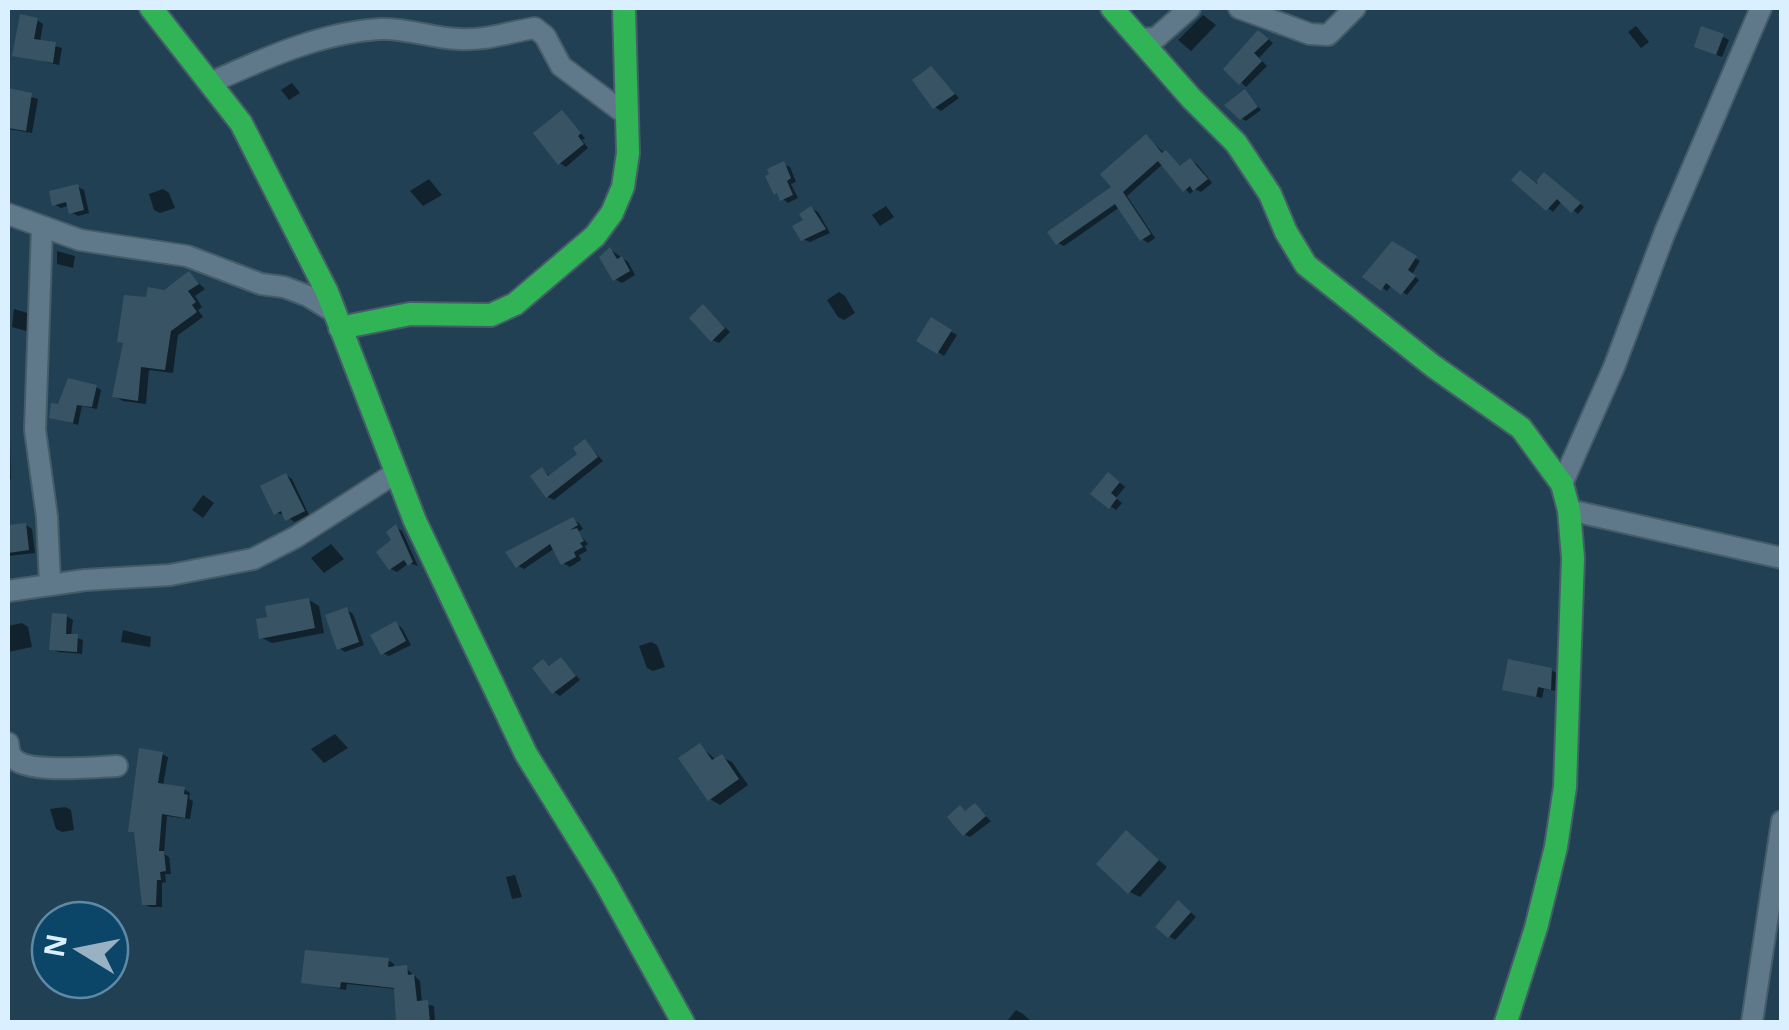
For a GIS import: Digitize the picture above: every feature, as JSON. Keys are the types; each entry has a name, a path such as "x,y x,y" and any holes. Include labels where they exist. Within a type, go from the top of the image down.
{"street":[{"path":"152,8 241,123 319,274 415,522 526,754 604,880 683,1022"},
{"path":"8,214 42,228 118,248 187,256 261,284 284,287 308,296 337,320 410,314 490,315 515,304 595,236 612,213 623,187 628,116 624,8"},
{"path":"1112,8 1236,143 1270,194 1306,265 1433,366 1521,428 1562,484 1569,510 1572,558 1572,670 1565,787 1556,848 1536,928 1506,1022"},
{"path":"1138,39 1156,38 1190,8"},
{"path":"1239,8 1310,34 1328,34 1354,8"},
{"path":"1562,484 1761,8"},
{"path":"210,83 270,56 352,33 397,29 429,37 492,40 535,28 545,36 560,66 628,116"},
{"path":"42,228 35,430 47,517 50,584"},
{"path":"8,591 50,584 170,576 253,559 296,538 397,472"},
{"path":"1569,510 1782,558"},
{"path":"8,743 10,756 40,767 118,766"},
{"path":"1752,1022 1776,893 1782,822"}],"building":[{"path":"20,14 38,18 34,39 56,42 53,63 12,56"},
{"path":"1701,26 1724,34 1716,55 1694,47"},
{"path":"1258,30 1269,39 1254,53 1262,61 1239,85 1223,69"},
{"path":"931,66 955,94 933,109 912,80"},
{"path":"8,88 32,93 26,131 8,128"},
{"path":"1245,89 1258,107 1240,120 1224,105"},
{"path":"562,110 581,133 578,136 584,144 558,165 533,133"},
{"path":"1146,134 1180,166 1190,158 1208,179 1193,191 1190,186 1183,192 1158,161 1123,192 1151,234 1140,241 1115,204 1056,245 1047,232 1111,187 1100,174"},
{"path":"784,161 793,195 780,201 765,176 769,174 767,169"},
{"path":"1520,170 1538,185 1537,180 1544,172 1581,203 1571,213 1557,199 1546,211 1511,180"},
{"path":"78,184 84,210 69,214 66,202 52,206 49,191"},
{"path":"811,206 826,229 801,241 792,226 803,220 799,214"},
{"path":"1392,241 1417,256 1408,270 1416,276 1401,295 1386,283 1381,291 1362,277"},
{"path":"610,247 617,259 622,256 630,271 613,281 599,257"},
{"path":"189,271 199,284 188,291 196,302 192,305 197,312 171,331 165,370 141,367 138,401 112,397 123,343 117,342 124,295 146,297 148,287 164,290"},
{"path":"703,304 725,328 711,342 689,318"},
{"path":"931,317 952,330 937,354 916,341"},
{"path":"68,378 97,385 92,407 77,405 73,423 49,418 51,403 58,404"},
{"path":"585,439 598,457 546,498 530,476 542,467 548,476 577,454 573,448"},
{"path":"1108,472 1120,482 1111,493 1117,498 1109,509 1090,494"},
{"path":"286,473 305,511 285,521 281,511 274,515 260,486"},
{"path":"573,517 578,525 570,530 577,528 584,541 580,543 583,547 574,552 576,557 561,565 550,544 516,568 505,552"},
{"path":"26,523 29,550 8,553 8,525"},
{"path":"396,524 413,562 408,566 404,560 389,570 376,552 391,540 386,532"},
{"path":"309,598 315,628 259,639 256,619 267,617 265,606"},
{"path":"347,607 359,642 337,650 325,615"},
{"path":"52,613 67,614 66,634 78,634 77,652 49,650"},
{"path":"396,621 406,641 381,655 370,635"},
{"path":"561,657 576,676 552,694 532,668 543,659 549,666"},
{"path":"1508,659 1552,668 1551,690 1538,687 1536,697 1502,690"},
{"path":"700,743 712,760 722,754 739,779 708,801 678,758"},
{"path":"139,748 163,752 158,783 185,787 184,794 188,795 185,818 162,814 159,851 164,851 166,871 160,872 161,880 157,880 156,905 142,905 134,832 128,832"},
{"path":"975,803 986,816 963,836 947,817 960,805 965,811"},
{"path":"1126,830 1159,860 1128,894 1096,864"},
{"path":"1178,900 1191,912 1168,938 1155,927"},
{"path":"305,950 389,958 388,967 407,965 408,975 414,974 417,1001 428,1000 430,1022 396,1022 394,988 341,982 340,988 301,983"}],"traffic: fast":[{"path":"151,8 241,123 327,292 415,521 526,754 604,880 683,1022"},
{"path":"340,328 410,314 491,315 515,304 595,236 612,213 623,187 628,153 624,8"},
{"path":"1112,8 1236,143 1270,194 1306,265 1433,366 1521,428 1562,484 1569,510 1573,558 1565,787 1556,847 1536,928 1506,1022"}]}
